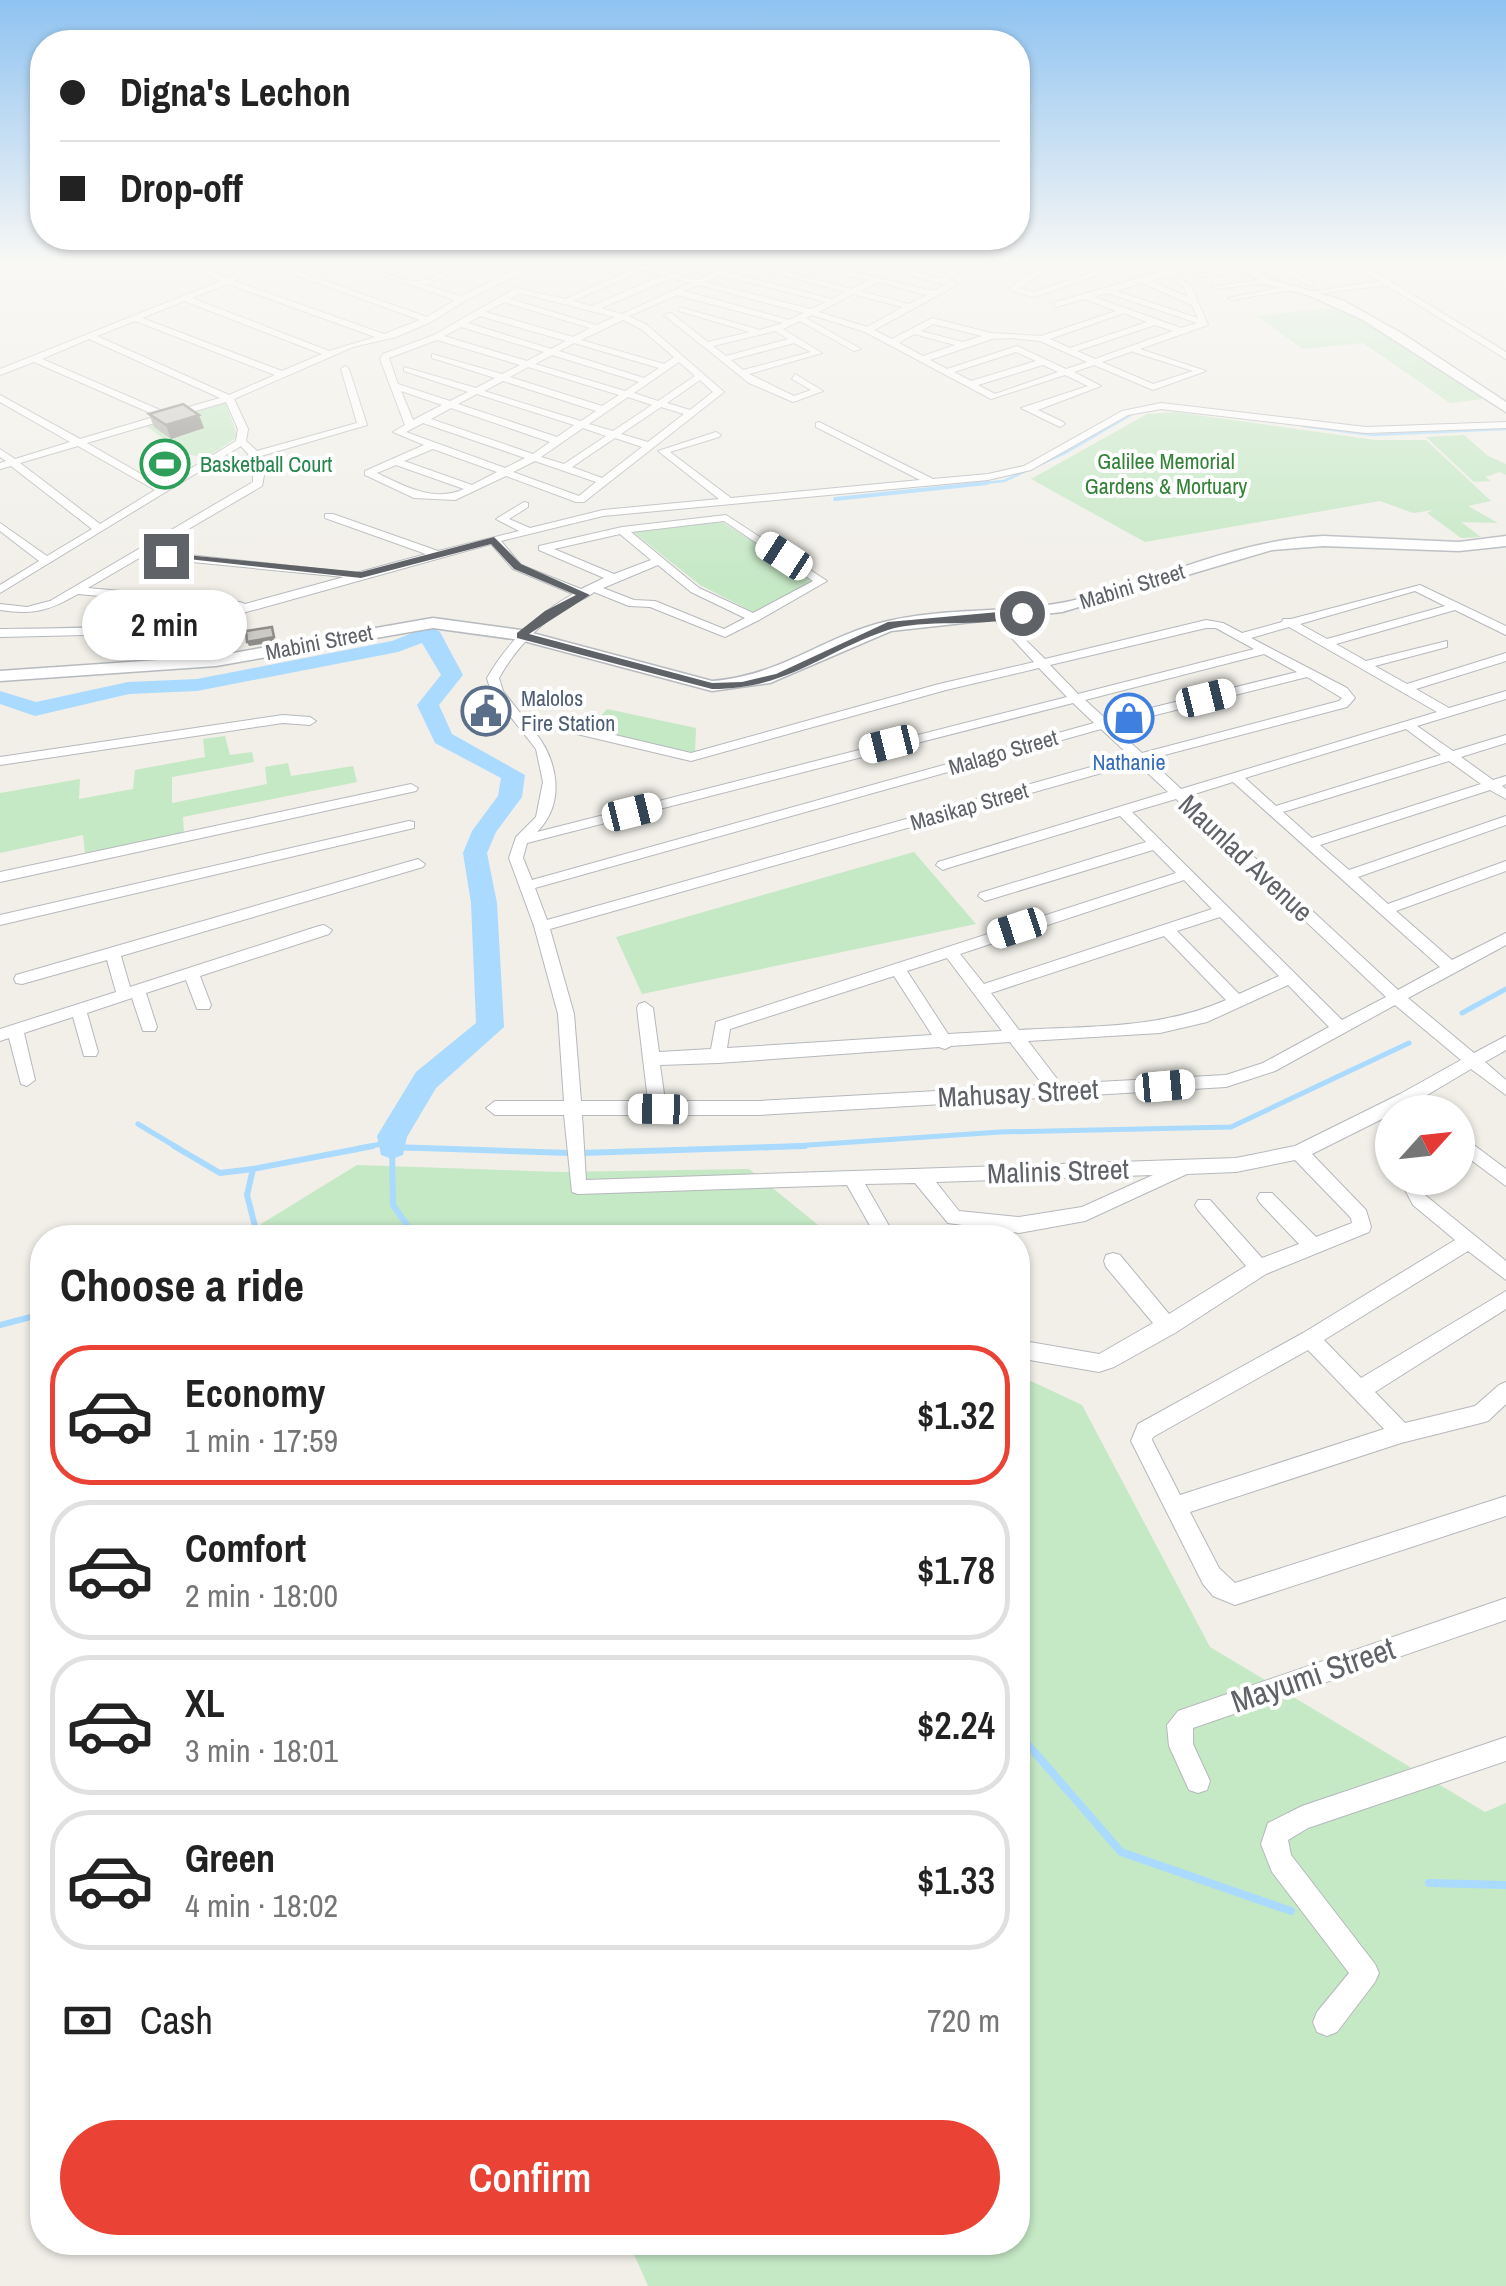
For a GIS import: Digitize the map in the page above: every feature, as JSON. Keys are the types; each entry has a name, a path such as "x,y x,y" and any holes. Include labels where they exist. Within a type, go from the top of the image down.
{"main road":[{"path":"1449,372 1506,408"},
{"name":"Mabini Street","path":"0,676 216,661 420,623 521,636 712,686 742,686 780,677 888,626 1083,603 1258,548 1328,541 1459,545 1506,540"}],"street":[{"path":"63,372 166,418"},
{"path":"0,590 241,442 243,429 229,398 170,372"},
{"path":"275,372 284,375"},
{"path":"0,466 229,398 291,372"},
{"path":"257,454 362,425 346,372"},
{"path":"390,372 410,425"},
{"path":"393,381 403,372"},
{"path":"418,372 649,446"},
{"path":"481,372 604,410"},
{"path":"512,372 410,425 400,434 580,500 719,392 698,372"},
{"path":"548,372 692,414"},
{"path":"615,372 646,381"},
{"path":"431,446 368,474 418,496 451,498 533,458 659,372"},
{"path":"742,372 794,399 818,391 795,377"},
{"path":"764,385 812,372"},
{"path":"946,372 1060,424"},
{"path":"969,385 1011,372"},
{"path":"1029,410 1096,386 1067,372"},
{"path":"1000,396 1074,372"},
{"path":"1116,372 1153,387 1201,372"},
{"path":"1125,376 1138,372"},
{"path":"565,468 702,375"},
{"path":"393,381 447,405 558,441"},
{"path":"0,398 162,490"},
{"path":"0,633 130,630 196,622 437,554 602,513 988,477 1026,468 1125,412 1161,406 1366,430 1506,425"},
{"path":"422,419 602,481"},
{"path":"819,425 933,483"},
{"path":"716,435 663,451 730,502"},
{"path":"0,607 40,609 258,484 262,470 257,454 241,442"},
{"path":"0,452 98,529"},
{"path":"397,462 468,487"},
{"path":"494,540 529,573 633,604 651,603 721,633 821,581 726,518 712,504"},
{"path":"524,505 501,519 529,531"},
{"path":"329,516 437,554"},
{"path":"507,555 622,530 726,518"},
{"path":"0,526 46,561"},
{"path":"622,530 695,590 756,618"},
{"path":"543,548 615,579"},
{"path":"137,553 361,575"},
{"path":"575,1107 566,1014 542,926 516,858 521,840 543,818 550,782 542,748 492,682 521,636 549,614 658,561"},
{"path":"1240,636 1416,587 1506,630"},
{"path":"76,590 254,607"},
{"path":"1326,643 1457,606"},
{"name":"Maunlad Avenue","path":"997,616 1040,664 1138,758 1397,998 1506,1089"},
{"path":"1287,621 1449,713"},
{"path":"528,727 560,726 691,758 1040,664 1206,624 1219,625 1308,673"},
{"path":"1364,665 1443,644"},
{"path":"521,840 1265,650"},
{"path":"1406,688 1506,657"},
{"name":"Malago Street","path":"526,886 1103,724 1308,673"},
{"name":"Masikap Street","path":"542,926 1344,704 1348,698 1343,691 1308,673"},
{"path":"944,865 1506,695"},
{"path":"0,761 283,719 310,721"},
{"path":"1409,726 1499,782 1506,795"},
{"path":"1274,811 1506,739"},
{"path":"1234,776 1450,968"},
{"path":"1310,843 1499,782"},
{"path":"0,878 410,788"},
{"path":"1123,812 1339,1027"},
{"path":"1347,876 1506,820"},
{"path":"0,920 409,825"},
{"path":"985,896 1156,844"},
{"path":"22,980 418,864"},
{"path":"1385,910 1506,866"},
{"path":"718,1056 718,1031 722,1026 1186,874"},
{"path":"980,991 1223,910"},
{"path":"27,1080 8,1033 324,930"},
{"path":"1166,930 1237,1002"},
{"name":"Mahusay Street","path":"496,1108 760,1108 1226,1081 1268,1067 1506,938"},
{"path":"949,950 1055,1089"},
{"path":"113,954 149,1027"},
{"path":"896,967 946,1042"},
{"path":"192,974 203,1005"},
{"path":"651,1059 1160,1028 1200,1018 1289,978"},
{"path":"645,1008 658,1109"},
{"path":"79,1011 90,1052"},
{"name":"Malinis Street","path":"1412,1095 1506,1042"},
{"name":"Malinis Street","path":"575,1107 576,1185 581,1188 1236,1165 1299,1152 1375,1114"},
{"path":"1030,1351 1099,1363 1114,1358 1259,1268 1362,1228 1362,1221 1299,1152"},
{"path":"1475,1159 1506,1179"},
{"path":"921,1176 954,1218 1018,1225 1093,1212 1190,1166"},
{"path":"854,1179 879,1225"},
{"path":"1415,1195 1506,1272"},
{"path":"1266,1198 1313,1246"},
{"path":"1204,1205 1259,1268"},
{"path":"1469,1241 1310,1339 1141,1435 1211,1576 1221,1588 1235,1594 1506,1506"},
{"path":"1113,1261 1168,1327"},
{"path":"1360,1390 1506,1300"},
{"path":"1310,1339 1401,1433"},
{"path":"1175,1507 1401,1433 1481,1414 1506,1391"},
{"name":"Mayumi Street","path":"1198,1782 1178,1735 1179,1725 1186,1719 1506,1608"},
{"path":"1327,2022 1366,1973 1362,1963 1280,1863 1274,1844 1277,1832 1302,1818 1506,1748"}],"green space":[{"path":"1405,372 1441,372 1483,399 1450,403"},
{"path":"225,402 238,437 205,458 183,453 146,426"},
{"name":"Galilee Memorial Gardens & Mortuary","path":"1175,412 1375,440 1426,440 1491,501 1468,506 1498,523 1461,522 1481,537 1461,538 1427,513 1434,510 1413,513 1380,501 1145,542 1031,479 1147,414"},
{"path":"1464,435 1488,456 1506,464 1506,475 1500,472 1485,477 1491,481 1474,482 1426,437"},
{"path":"722,522 817,582 753,612 700,585 633,532"},
{"path":"607,709 696,728 695,753 590,729"},
{"path":"225,736 230,755 252,752 254,762 172,777 172,803 267,784 265,767 288,763 291,776 353,766 357,782 183,817 184,833 85,853 83,835 0,853 0,793 80,779 79,799 133,789 135,770 205,757 203,739"},
{"path":"914,852 976,924 642,994 616,937"},
{"path":"357,1165 560,1172 749,1169 818,1225 261,1225"},
{"path":"1030,1381 1082,1405 1210,1647 1485,1812 1506,1803 1506,2286 648,2286 634,2255 1030,2255"}],"building":[{"path":"183,404 199,415 166,425 149,414"},
{"path":"272,627 274,637 247,642 246,631"}],"waterway":[{"path":"964,485 1004,481 1067,452 1134,413"},
{"path":"1303,426 1372,435 1506,429"},
{"path":"835,499 987,483"},
{"path":"0,697 35,709 71,704 128,688 197,685 398,646 430,632 452,675 428,705 443,738 513,775 510,797 484,831 475,853 484,903 490,1027 426,1080 392,1136 392,1147"},
{"path":"1462,1013 1506,989"},
{"path":"785,1147 1000,1132 1231,1127 1409,1043"},
{"path":"138,1124 178,1148"},
{"path":"360,1148 392,1142"},
{"path":"174,1146 220,1173 253,1169"},
{"path":"253,1169 373,1146"},
{"path":"785,1147 805,1146"},
{"path":"581,1153 785,1147"},
{"path":"765,1148 785,1147"},
{"path":"392,1148 422,1148"},
{"path":"392,1148 393,1205 407,1225"},
{"path":"392,1148 422,1148"},
{"path":"422,1148 427,1148"},
{"path":"422,1148 570,1153"},
{"path":"253,1169 247,1195 255,1225"},
{"path":"0,1325 30,1317"},
{"path":"1030,1747 1121,1852 1291,1911"},
{"path":"1429,1883 1506,1885"}],"place":[{"name":"Basketball Court","path":"165,464"},
{"name":"Malolos Fire Station","path":"486,711"},
{"name":"Nathanie","path":"1129,718"}],"route":[{"path":"166,556 361,575 494,540 517,566 585,595 549,614 521,636 712,686 742,686 780,677 870,631 888,626 1022,613"}]}
